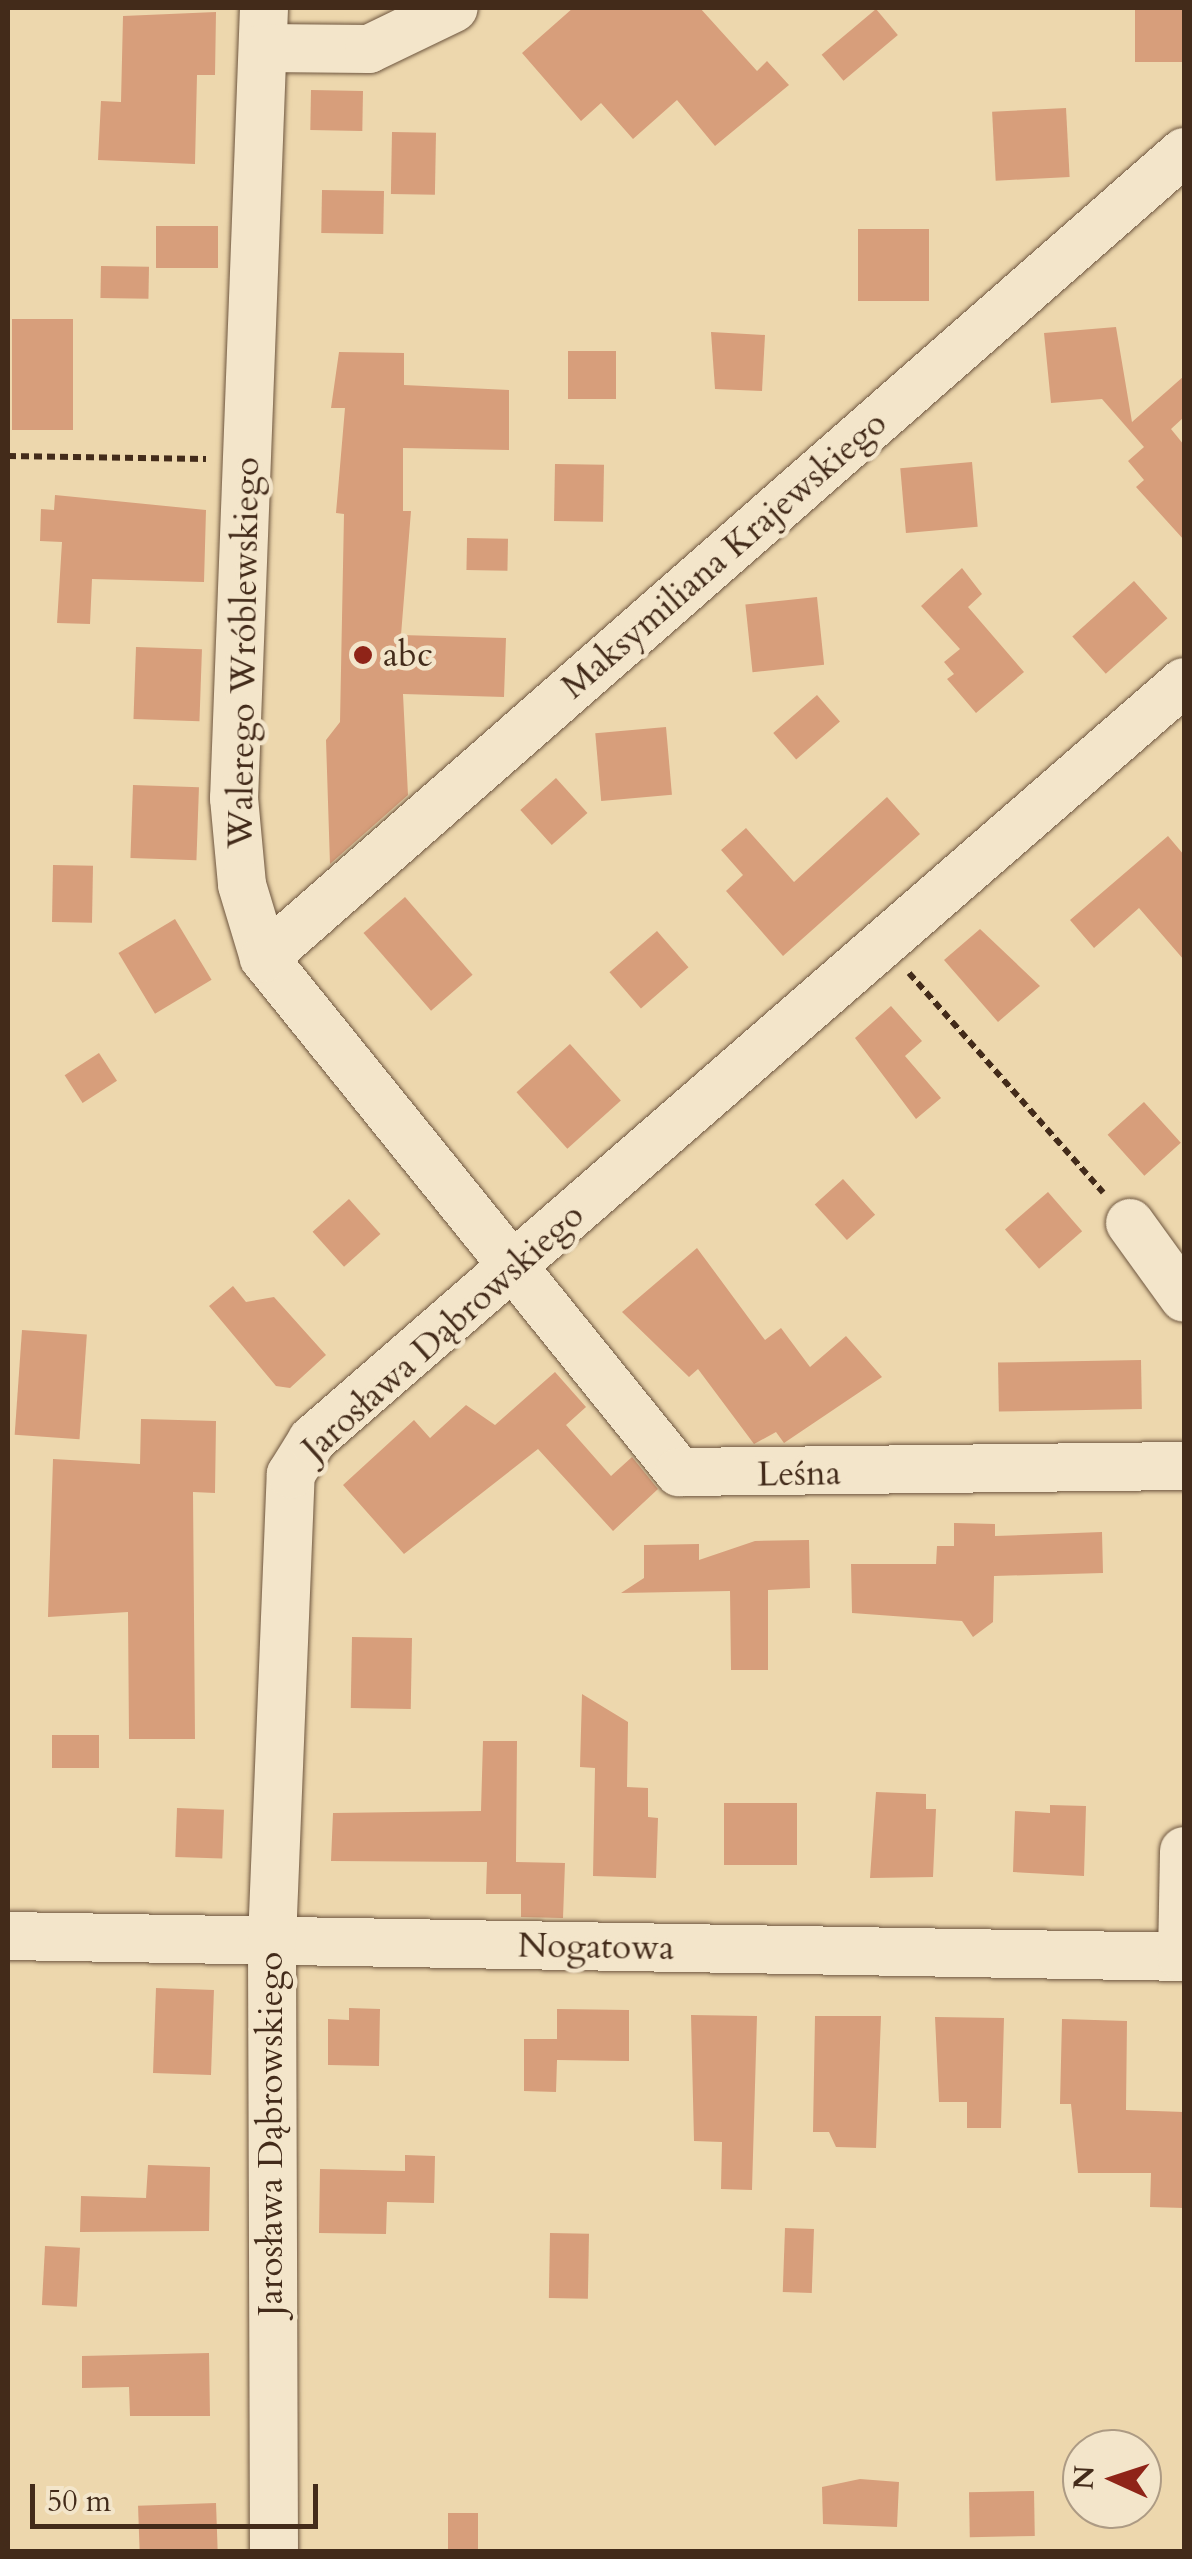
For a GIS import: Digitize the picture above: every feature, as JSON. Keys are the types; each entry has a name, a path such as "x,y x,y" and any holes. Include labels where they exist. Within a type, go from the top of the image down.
{"street":[{"path":"264,28 369,49 454,8"},
{"name":"Walerego Wróblewskiego","path":"264,28 234,798 242,885 264,958 508,1270"},
{"name":"Maksymiliana Krajewskiego","path":"264,958 1184,152"},
{"name":"Jarosława Dąbrowskiego","path":"274,2552 272,1942 291,1474 312,1440 1184,682"},
{"path":"1130,1223 1184,1298"},
{"name":"Leśna","path":"508,1270 679,1472 1184,1466"},
{"path":"1184,1851 1184,1957"},
{"name":"Nogatowa","path":"8,1936 1184,1957"}],"path":[{"path":"8,456 247,459"},
{"path":"881,945 1130,1223"}],"building":[{"path":"573,8 700,8 757,71 767,61 789,85 715,146 677,100 633,139 601,103 581,121 522,53"},
{"path":"1135,8 1184,8 1184,62 1135,62"},
{"path":"876,9 898,35 843,81 822,55"},
{"path":"216,12 215,75 197,75 195,164 98,160 101,101 121,102 123,16"},
{"path":"311,90 363,91 362,131 310,130"},
{"path":"1066,108 1070,177 996,181 992,112"},
{"path":"392,132 436,133 435,195 391,194"},
{"path":"322,190 384,191 383,234 321,233"},
{"path":"156,226 218,226 218,268 156,268"},
{"path":"858,229 929,229 929,301 858,301"},
{"path":"101,266 149,267 148,299 100,298"},
{"path":"12,319 73,319 73,430 12,430"},
{"path":"1116,327 1132,422 1184,376 1184,417 1171,429 1184,445 1184,540 1136,487 1144,480 1128,461 1144,447 1102,399 1051,403 1044,333"},
{"path":"711,332 765,335 762,391 715,389"},
{"path":"568,351 616,351 616,399 568,399"},
{"path":"339,352 404,353 404,385 509,390 509,450 403,448 403,511 411,511 401,635 506,638 504,697 403,694 408,795 330,864 326,740 340,722 344,514 336,513 345,408 331,408"},
{"path":"972,462 978,527 906,533 900,468"},
{"path":"555,464 604,465 603,522 554,521"},
{"path":"55,495 206,510 204,582 92,579 90,624 57,623 62,542 40,541 41,509 54,510"},
{"path":"467,538 508,539 507,571 466,570"},
{"path":"962,568 982,594 968,607 1024,672 976,713 947,679 954,674 944,662 960,649 921,606"},
{"path":"1134,581 1167,618 1106,674 1072,637"},
{"path":"817,597 824,665 753,672 745,605"},
{"path":"136,647 202,649 199,721 133,719"},
{"path":"817,695 840,721 796,759 773,733"},
{"path":"666,727 672,795 601,801 595,733"},
{"path":"556,778 587,813 552,845 520,810"},
{"path":"133,785 199,787 196,860 130,858"},
{"path":"887,797 920,834 783,956 726,891 743,875 721,850 746,828 794,882"},
{"path":"1168,836 1184,855 1184,960 1139,908 1094,948 1070,920"},
{"path":"53,865 93,866 92,923 52,922"},
{"path":"405,897 473,975 431,1011 363,933"},
{"path":"175,919 212,980 155,1014 118,953"},
{"path":"980,929 1040,986 998,1022 944,960"},
{"path":"657,931 688,967 641,1009 609,972"},
{"path":"891,1006 922,1041 905,1056 941,1098 916,1119 855,1038"},
{"path":"570,1044 621,1100 567,1149 516,1092"},
{"path":"99,1053 117,1081 83,1103 65,1075"},
{"path":"1144,1102 1181,1143 1144,1176 1108,1135"},
{"path":"843,1179 875,1215 847,1240 815,1204"},
{"path":"1048,1192 1082,1231 1039,1269 1005,1229"},
{"path":"349,1199 380,1234 344,1267 313,1232"},
{"path":"697,1248 765,1340 781,1328 810,1367 846,1336 882,1377 784,1443 776,1432 754,1444 698,1369 689,1377 622,1312"},
{"path":"233,1286 246,1302 274,1297 326,1355 290,1388 276,1386 209,1306"},
{"path":"22,1330 87,1335 80,1439 15,1435"},
{"path":"1141,1360 1142,1409 999,1411 998,1362"},
{"path":"555,1372 586,1407 566,1425 611,1476 632,1457 658,1489 613,1531 538,1449 404,1554 343,1485 414,1420 430,1438 466,1405 495,1425"},
{"path":"141,1419 216,1421 215,1493 193,1492 195,1739 129,1739 128,1612 48,1617 53,1459 140,1464"},
{"path":"954,1523 995,1524 995,1536 1102,1532 1103,1573 994,1576 993,1622 973,1637 962,1621 852,1613 851,1564 936,1564 937,1546 954,1546"},
{"path":"809,1540 810,1588 768,1590 768,1670 731,1670 730,1591 621,1593 644,1578 644,1545 699,1544 699,1560 755,1541"},
{"path":"352,1637 412,1638 411,1709 351,1708"},
{"path":"582,1694 628,1722 627,1787 648,1788 648,1817 658,1818 656,1878 593,1876 595,1768 580,1767"},
{"path":"52,1735 99,1735 99,1768 52,1768"},
{"path":"483,1741 517,1741 516,1862 565,1863 563,1918 521,1917 521,1894 486,1894 487,1862 331,1861 333,1813 481,1811"},
{"path":"876,1792 926,1794 926,1809 936,1809 933,1877 870,1878"},
{"path":"724,1803 797,1803 797,1865 724,1865"},
{"path":"1050,1805 1086,1806 1084,1876 1013,1872 1015,1811 1050,1813"},
{"path":"177,1808 224,1810 222,1859 175,1857"},
{"path":"156,1988 214,1990 211,2075 153,2073"},
{"path":"349,2008 380,2009 379,2066 328,2065 328,2019 349,2020"},
{"path":"557,2009 629,2010 629,2061 557,2060 556,2092 524,2091 524,2039 557,2039"},
{"path":"691,2015 757,2016 752,2190 721,2189 722,2142 694,2141"},
{"path":"815,2016 881,2016 876,2148 836,2147 829,2132 813,2132"},
{"path":"935,2017 1004,2018 1001,2128 967,2128 967,2102 939,2102"},
{"path":"1062,2019 1127,2021 1126,2110 1184,2112 1184,2208 1150,2207 1151,2173 1078,2173 1071,2104 1060,2104"},
{"path":"405,2155 435,2156 434,2203 387,2202 386,2234 319,2233 320,2169 405,2171"},
{"path":"148,2165 210,2167 209,2231 80,2232 81,2196 146,2198"},
{"path":"785,2228 814,2229 812,2293 783,2292"},
{"path":"550,2233 589,2234 588,2299 549,2298"},
{"path":"45,2246 80,2248 77,2307 42,2305"},
{"path":"209,2353 210,2416 130,2416 129,2387 82,2388 82,2356"},
{"path":"860,2479 899,2482 897,2527 823,2524 822,2487"},
{"path":"1034,2491 1035,2536 970,2537 969,2492"},
{"path":"216,2503 218,2552 140,2552 138,2506"},
{"path":"448,2513 478,2513 478,2552 448,2552"}],"place":[{"name":"abc","path":"363,655"}]}
